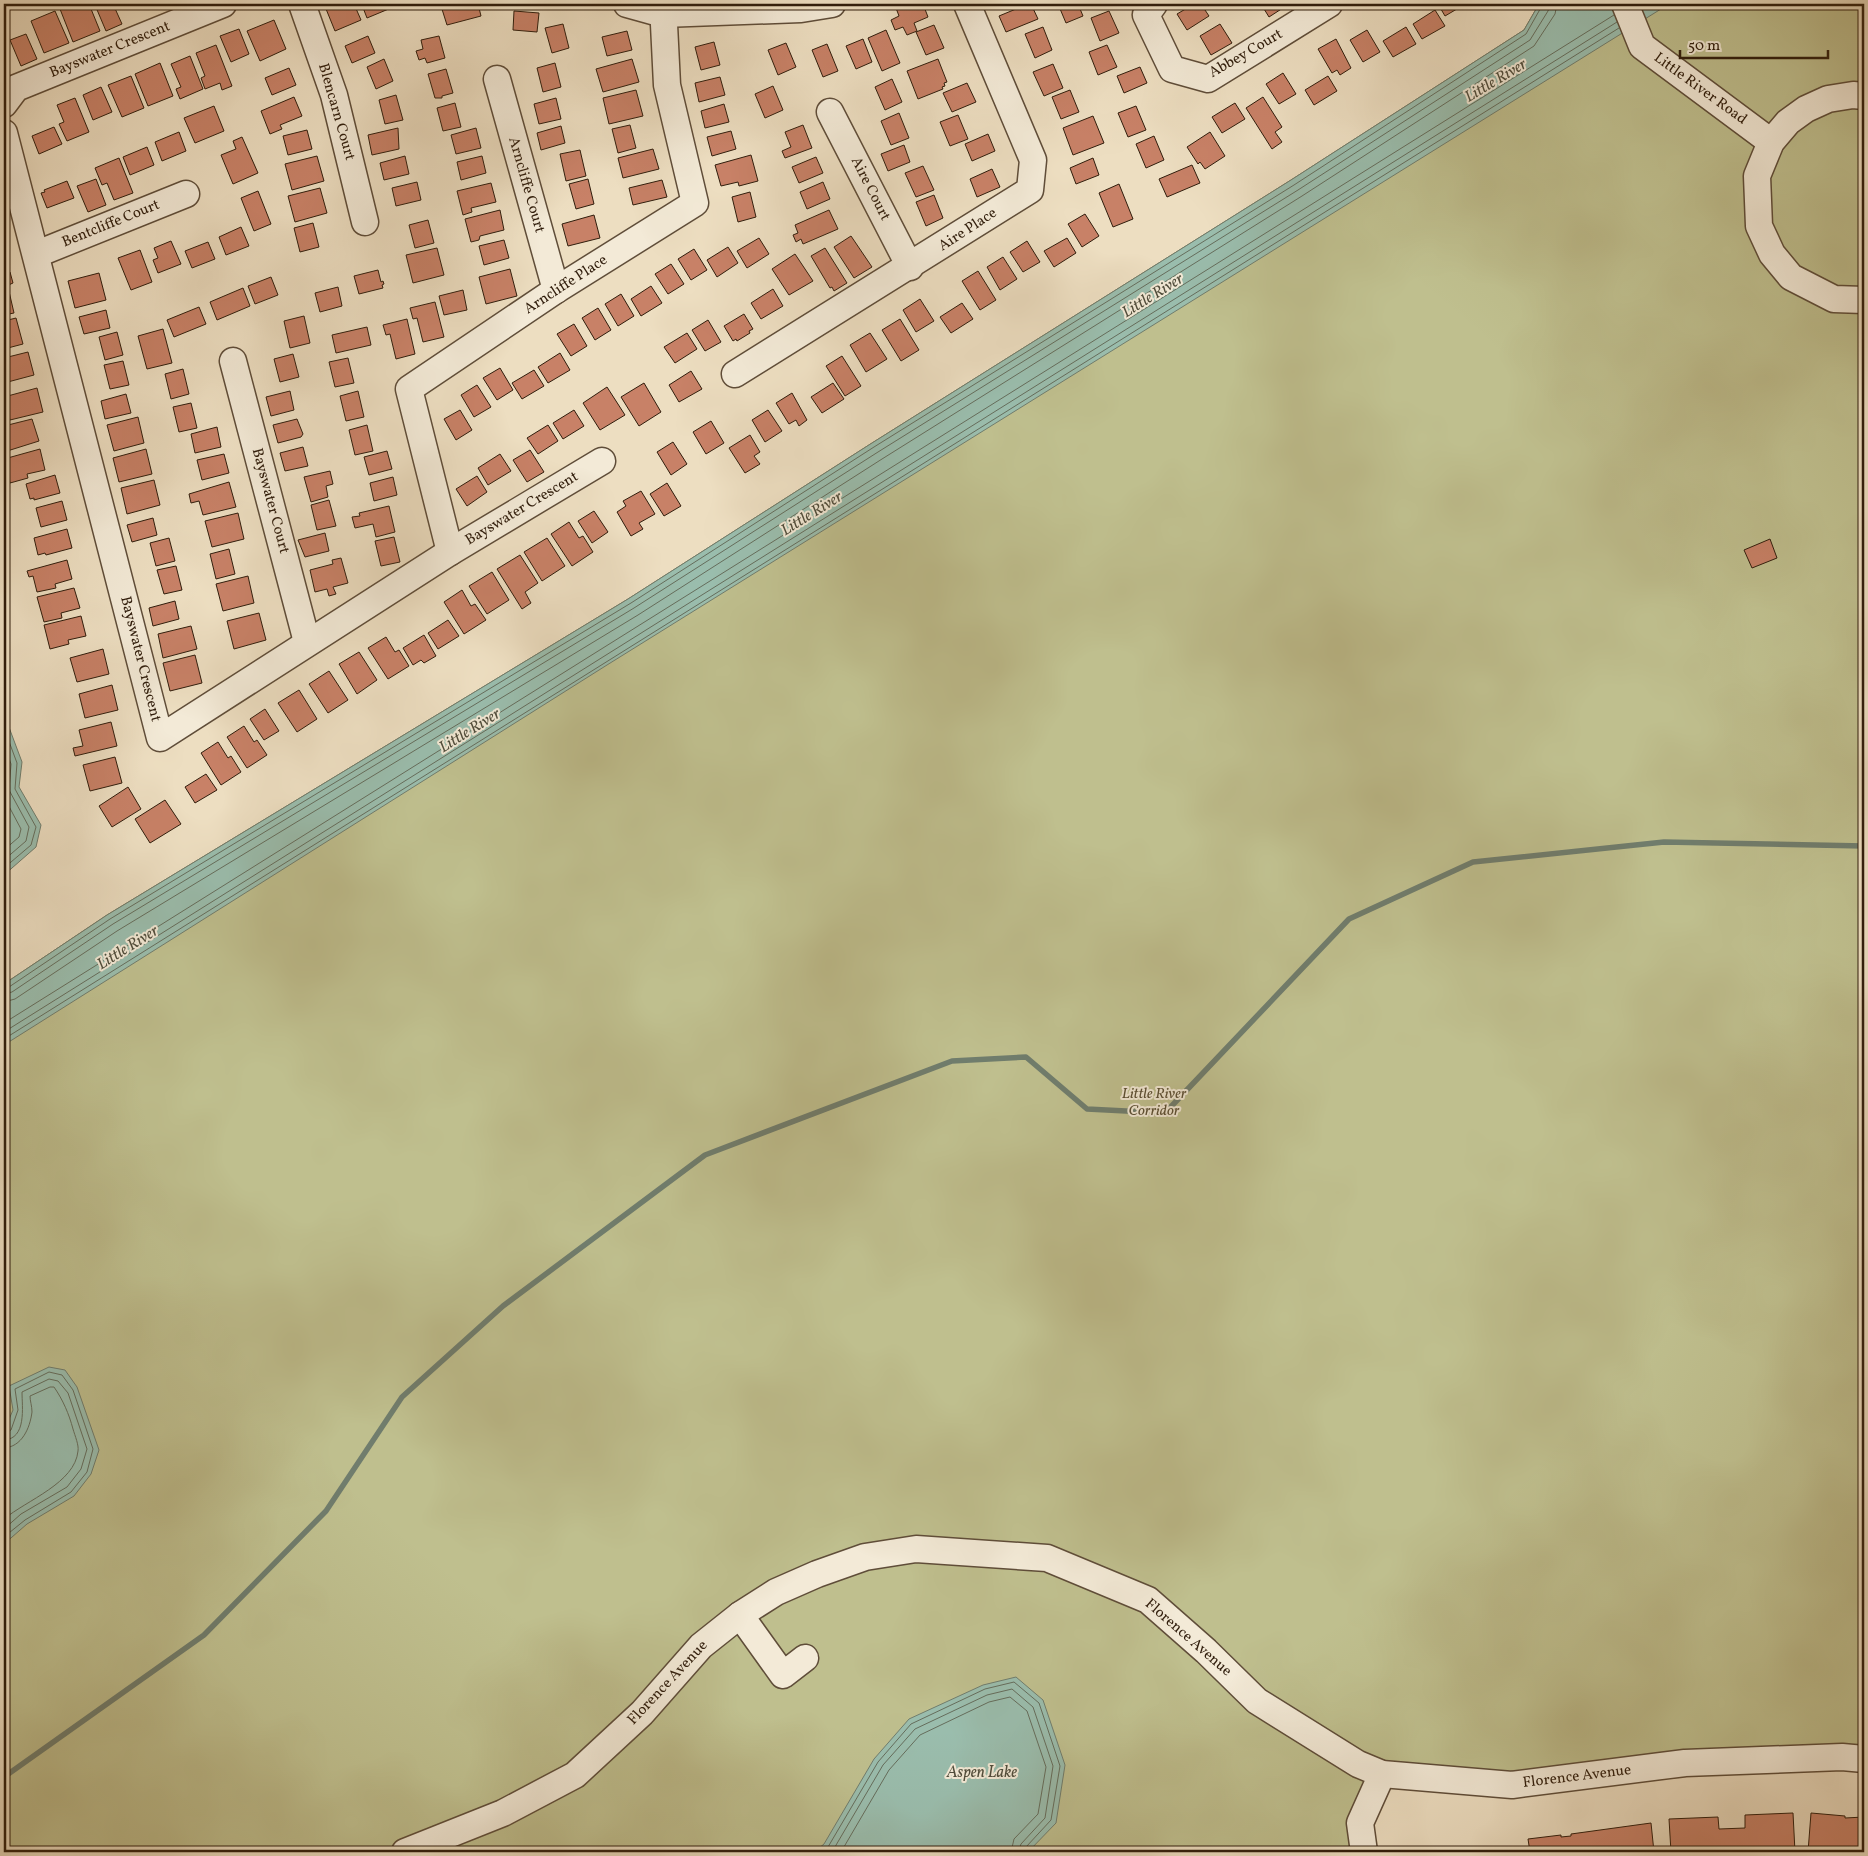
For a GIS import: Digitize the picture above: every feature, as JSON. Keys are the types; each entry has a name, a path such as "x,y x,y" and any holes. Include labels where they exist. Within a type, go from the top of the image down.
{"street":[{"name":"Bayswater Crescent","path":"4,104 16,88 223,4"},
{"name":"Blencarn Court","path":"302,4 334,94 365,222"},
{"path":"627,4 663,9 801,9 832,4"},
{"name":"Aire Place","path":"735,374 910,267 1030,190 1033,160 967,4"},
{"name":"Abbey Court","path":"1154,4 1146,16 1172,69 1208,79 1329,4"},
{"name":"Little River Road","path":"1625,4 1642,46 1772,142"},
{"name":"Arncliffe Place","path":"450,552 409,389 556,290 695,203 667,85 663,9"},
{"name":"Arncliffe Court","path":"497,79 556,290"},
{"path":"1864,96 1853,95 1828,99 1806,109 1788,122 1772,142 1757,176 1758,226 1772,254 1791,277 1834,299 1864,300"},
{"name":"Aire Court","path":"830,112 910,267"},
{"name":"Bayswater Crescent","path":"4,133 37,254 160,738 450,552 602,461"},
{"name":"Bentcliffe Court","path":"37,254 186,194"},
{"name":"Bayswater Court","path":"232,361 307,642"},
{"name":"Florence Avenue","path":"405,1852 503,1813 575,1775 642,1713 701,1646 740,1615 776,1592 817,1574 865,1557 916,1549 1047,1558 1148,1600 1206,1651 1257,1701 1358,1764 1382,1774 1512,1785 1685,1763 1842,1758 1864,1760"},
{"path":"740,1615 783,1675 805,1658"},
{"path":"1364,1852 1360,1823 1382,1774"}],"green space":[{"name":"Little River Corridor","path":"1539,4 1864,4 1864,1759 1512,1785 1382,1774 1364,1852 4,1852 4,984 107,915 628,599 872,443 1291,180 1524,30"}],"water":[{"name":"Little River","path":"1539,4 1669,4 607,665 4,1045 4,984 107,915 628,599 872,443 1291,180 1524,30"},
{"path":"4,714 22,762 19,787 41,825 36,847 4,875"},
{"path":"49,1367 65,1370 77,1387 99,1450 91,1474 74,1496 27,1524 4,1544 4,1431 13,1410 9,1386"},
{"name":"Aspen Lake","path":"1016,1677 1043,1700 1065,1765 1056,1823 1028,1852 814,1852 824,1844 874,1759 909,1719 983,1685"}],"building":[{"path":"72,4 89,4 100,31 73,42 60,9"},
{"path":"113,4 122,24 106,31 95,5"},
{"path":"324,4 354,4 361,20 335,31"},
{"path":"389,4 391,8 367,18 362,5"},
{"path":"448,4 478,4 481,16 447,25 441,6"},
{"path":"907,4 923,4 928,17 914,23 917,31 907,35 903,27 895,30 891,20 899,16 896,8"},
{"path":"1031,4 1038,19 1006,32 999,16"},
{"path":"1058,4 1078,4 1083,16 1066,23"},
{"path":"1194,4 1201,4 1209,16 1187,30 1177,14"},
{"path":"1261,4 1285,4 1286,6 1269,17"},
{"path":"1438,4 1460,4 1462,6 1445,16"},
{"path":"1435,10 1445,26 1422,39 1413,24"},
{"path":"55,11 69,43 44,53 31,21"},
{"path":"514,11 539,13 537,32 513,30"},
{"path":"1109,11 1119,33 1100,41 1091,18"},
{"path":"274,20 286,49 260,61 247,31"},
{"path":"563,24 569,48 552,53 545,28"},
{"path":"1220,24 1232,43 1211,55 1200,36"},
{"path":"934,25 944,48 926,55 916,32"},
{"path":"1043,27 1052,50 1035,58 1025,34"},
{"path":"1406,27 1416,44 1393,57 1383,41"},
{"path":"239,29 249,54 231,62 220,36"},
{"path":"886,30 900,63 882,71 868,38"},
{"path":"1367,30 1380,52 1363,62 1350,40"},
{"path":"627,31 632,50 607,56 602,37"},
{"path":"26,34 37,59 21,66 10,40"},
{"path":"368,36 375,53 352,63 345,46"},
{"path":"439,36 445,58 427,63 425,58 419,60 416,51 423,49 421,40"},
{"path":"863,39 872,62 856,69 846,46"},
{"path":"1336,39 1351,68 1340,75 1337,70 1332,73 1318,49"},
{"path":"714,42 720,65 701,70 695,47"},
{"path":"786,43 796,67 778,75 768,50"},
{"path":"827,44 838,71 823,77 812,50"},
{"path":"216,45 232,86 222,90 220,83 205,89 201,78 205,76 196,53"},
{"path":"1107,45 1117,67 1098,75 1089,52"},
{"path":"190,56 203,89 180,99 176,89 181,87 171,64"},
{"path":"384,59 393,81 376,89 367,67"},
{"path":"632,59 639,82 603,92 596,69"},
{"path":"938,59 947,82 944,83 945,86 942,87 943,89 918,99 907,71"},
{"path":"160,63 173,96 148,106 135,74"},
{"path":"555,63 561,87 543,92 537,68"},
{"path":"1053,64 1063,88 1044,96 1033,72"},
{"path":"1140,67 1147,83 1124,93 1117,76"},
{"path":"289,68 296,85 272,95 265,78"},
{"path":"446,69 453,93 442,96 442,98 435,98 428,74"},
{"path":"1283,73 1296,94 1279,104 1266,84"},
{"path":"131,76 144,108 122,117 108,85"},
{"path":"1328,76 1337,91 1314,105 1305,90"},
{"path":"720,77 725,95 699,102 695,83"},
{"path":"892,79 902,102 885,110 875,87"},
{"path":"967,83 976,102 952,112 943,93"},
{"path":"773,86 783,110 765,118 755,94"},
{"path":"101,87 112,112 93,120 83,95"},
{"path":"636,90 643,116 609,124 603,98"},
{"path":"1070,90 1079,112 1061,119 1052,97"},
{"path":"396,95 403,120 385,124 379,100"},
{"path":"294,97 302,116 280,125 282,129 270,134 261,111"},
{"path":"1263,97 1282,127 1275,132 1282,142 1272,149 1246,108"},
{"path":"75,98 89,132 67,141 59,124 64,122 57,105"},
{"path":"556,98 561,119 539,124 534,104"},
{"path":"455,103 461,127 443,131 437,108"},
{"path":"1235,103 1245,119 1222,133 1212,117"},
{"path":"724,104 729,122 705,128 701,111"},
{"path":"214,106 224,131 195,143 184,118"},
{"path":"1136,106 1146,130 1128,137 1118,113"},
{"path":"899,113 909,138 891,145 881,121"},
{"path":"958,115 968,139 950,146 940,122"},
{"path":"1093,116 1104,143 1073,155 1063,128"},
{"path":"630,125 636,148 618,153 612,129"},
{"path":"803,125 812,148 785,158 782,151 791,147 785,132"},
{"path":"561,126 565,143 541,150 537,133"},
{"path":"54,127 62,144 39,154 32,136"},
{"path":"398,128 399,149 372,155 368,135"},
{"path":"476,128 481,148 456,154 451,135"},
{"path":"307,130 312,149 288,155 283,136"},
{"path":"731,131 736,149 712,156 707,137"},
{"path":"179,132 186,151 162,161 155,142"},
{"path":"1210,132 1225,156 1205,169 1200,162 1198,164 1187,147"},
{"path":"988,134 995,151 972,161 965,144"},
{"path":"1154,136 1164,160 1146,168 1136,144"},
{"path":"242,137 258,173 233,184 221,155 236,149 233,141"},
{"path":"904,145 910,162 888,171 881,154"},
{"path":"147,147 154,165 130,175 123,157"},
{"path":"653,149 659,169 623,178 618,158"},
{"path":"580,150 586,176 566,181 560,154"},
{"path":"751,155 758,181 739,186 738,182 721,186 715,165"},
{"path":"317,156 324,181 292,190 285,164"},
{"path":"405,156 409,174 384,180 380,163"},
{"path":"482,156 486,173 461,180 457,162"},
{"path":"816,157 823,173 799,183 792,167"},
{"path":"119,158 133,193 114,200 107,183 102,185 95,168"},
{"path":"1093,158 1099,175 1076,184 1070,168"},
{"path":"1192,165 1200,183 1167,197 1159,179"},
{"path":"923,166 934,190 916,197 905,173"},
{"path":"992,169 1000,187 977,197 970,179"},
{"path":"96,179 106,205 88,212 77,186"},
{"path":"588,179 594,204 576,209 569,184"},
{"path":"662,180 667,197 633,205 629,188"},
{"path":"67,181 74,198 47,208 41,193"},
{"path":"417,182 421,200 396,206 392,188"},
{"path":"823,182 830,199 807,209 800,192"},
{"path":"491,183 496,202 471,208 472,212 463,215 457,191"},
{"path":"1119,184 1133,219 1113,227 1099,193"},
{"path":"320,188 327,213 295,222 288,196"},
{"path":"258,191 271,224 254,231 241,198"},
{"path":"750,192 756,217 738,222 732,197"},
{"path":"934,195 943,218 926,226 916,202"},
{"path":"500,210 504,230 480,236 479,240 471,242 465,219"},
{"path":"829,210 838,229 803,244 801,239 796,242 793,235 798,233 795,225"},
{"path":"1085,214 1099,236 1082,247 1068,224"},
{"path":"594,215 600,238 568,246 562,224"},
{"path":"428,220 434,243 415,248 409,225"},
{"path":"313,223 319,247 300,252 294,228"},
{"path":"241,227 249,246 226,255 219,237"},
{"path":"851,236 872,267 854,278 834,247"},
{"path":"759,238 769,254 747,268 737,251"},
{"path":"1067,238 1076,253 1054,267 1044,251"},
{"path":"504,240 509,258 484,265 479,246"},
{"path":"171,241 181,264 158,273 153,260 158,258 154,248"},
{"path":"1027,241 1040,262 1023,272 1010,252"},
{"path":"208,242 215,259 192,268 185,251"},
{"path":"728,247 738,263 717,277 707,260"},
{"path":"437,248 444,275 413,283 406,255"},
{"path":"825,248 847,283 834,291 832,287 830,288 811,256"},
{"path":"694,249 707,270 691,280 678,259"},
{"path":"140,250 152,282 131,290 118,258"},
{"path":"795,254 813,281 789,295 772,269"},
{"path":"1003,257 1017,279 1000,290 987,267"},
{"path":"671,264 684,284 668,294 655,274"},
{"path":"4,266 6,273 10,272 13,283 4,287"},
{"path":"510,269 517,296 486,304 479,277"},
{"path":"378,270 381,282 383,281 384,284 382,285 383,288 359,294 354,276"},
{"path":"978,271 996,300 980,310 962,281"},
{"path":"99,273 106,300 75,308 68,281"},
{"path":"271,277 278,295 255,304 248,286"},
{"path":"651,286 662,303 641,316 631,299"},
{"path":"8,287 14,313 4,315 4,288"},
{"path":"338,287 342,306 320,312 315,293"},
{"path":"243,288 250,306 217,320 210,302"},
{"path":"773,289 783,306 761,319 751,303"},
{"path":"463,290 467,310 444,315 439,296"},
{"path":"621,294 634,316 618,326 605,304"},
{"path":"920,299 934,321 916,332 903,310"},
{"path":"435,302 444,337 423,342 417,318 413,319 410,308"},
{"path":"962,303 973,319 951,333 940,317"},
{"path":"199,307 206,324 174,337 167,320"},
{"path":"598,308 611,330 595,340 582,318"},
{"path":"106,310 110,328 84,334 79,317"},
{"path":"744,314 753,329 737,341 736,339 733,341 724,326"},
{"path":"304,316 310,343 290,348 284,321"},
{"path":"16,318 23,344 4,349 4,321"},
{"path":"407,319 415,354 396,359 390,334 386,335 383,325"},
{"path":"900,319 919,350 901,361 882,330"},
{"path":"708,320 721,342 705,351 692,330"},
{"path":"574,324 587,346 571,356 557,334"},
{"path":"367,327 371,345 336,353 332,335"},
{"path":"163,329 172,363 147,369 138,336"},
{"path":"117,332 123,355 105,360 99,337"},
{"path":"687,333 697,349 675,363 664,347"},
{"path":"870,333 887,359 866,372 850,345"},
{"path":"28,352 34,375 4,383 4,358"},
{"path":"560,353 570,370 548,383 538,367"},
{"path":"293,354 299,377 280,382 274,359"},
{"path":"842,356 861,386 845,396 826,366"},
{"path":"348,358 354,383 335,387 329,362"},
{"path":"123,361 129,385 110,389 104,365"},
{"path":"500,368 513,390 497,400 483,378"},
{"path":"183,369 189,394 171,399 165,374"},
{"path":"534,370 544,386 522,399 512,383"},
{"path":"691,371 702,389 679,402 669,385"},
{"path":"644,383 661,412 639,426 621,397"},
{"path":"833,383 844,399 822,413 811,397"},
{"path":"477,385 491,407 474,417 461,395"},
{"path":"607,387 625,415 600,430 583,403"},
{"path":"37,388 43,412 10,420 4,397"},
{"path":"290,391 294,410 271,416 266,397"},
{"path":"358,391 364,417 346,421 340,396"},
{"path":"792,393 807,420 799,426 796,420 789,424 776,403"},
{"path":"126,394 131,413 105,419 101,401"},
{"path":"191,403 197,428 179,432 173,407"},
{"path":"460,410 472,430 456,440 444,419"},
{"path":"574,410 584,426 563,439 553,423"},
{"path":"768,410 782,431 765,442 752,420"},
{"path":"138,417 144,443 114,451 107,425"},
{"path":"32,419 39,441 4,452 4,426"},
{"path":"297,419 303,434 301,437 278,443 273,425"},
{"path":"711,421 724,443 706,454 693,432"},
{"path":"367,425 373,451 355,455 349,430"},
{"path":"548,425 558,441 538,454 527,438"},
{"path":"217,427 221,447 195,453 191,434"},
{"path":"750,435 760,452 754,456 760,464 745,473 729,448"},
{"path":"673,442 687,464 671,475 657,452"},
{"path":"303,447 308,466 285,471 280,453"},
{"path":"40,449 45,470 27,474 28,478 10,483 4,459"},
{"path":"146,449 152,474 119,482 113,458"},
{"path":"530,450 544,472 527,482 513,460"},
{"path":"387,451 392,469 369,475 364,457"},
{"path":"224,454 229,473 202,480 197,460"},
{"path":"500,454 511,471 488,485 478,468"},
{"path":"330,471 333,484 326,486 328,497 311,502 304,477"},
{"path":"55,475 60,493 34,500 34,498 30,499 26,484"},
{"path":"477,476 487,492 467,506 456,489"},
{"path":"393,477 397,495 374,501 370,483"},
{"path":"154,480 160,505 127,514 121,488"},
{"path":"229,482 236,507 203,515 199,501 191,503 189,494"},
{"path":"667,483 681,506 664,516 650,494"},
{"path":"641,491 655,514 639,523 643,529 631,536 617,512 626,506 623,501"},
{"path":"329,500 336,526 317,530 311,505"},
{"path":"62,501 67,520 41,527 36,508"},
{"path":"389,506 395,532 376,537 373,524 355,528 352,517 360,516 359,513"},
{"path":"594,511 608,532 592,543 578,521"},
{"path":"238,513 244,539 212,547 205,521"},
{"path":"153,518 157,535 132,542 127,525"},
{"path":"569,522 579,538 583,536 593,552 572,566 551,534"},
{"path":"67,529 72,548 46,555 45,553 38,555 34,538"},
{"path":"325,533 329,551 305,557 298,540"},
{"path":"394,537 400,562 381,566 375,541"},
{"path":"169,538 175,561 156,566 150,543"},
{"path":"547,538 565,566 542,581 524,552"},
{"path":"1770,539 1777,558 1752,568 1744,550"},
{"path":"229,549 235,574 216,579 210,554"},
{"path":"520,555 538,583 525,592 531,603 522,609 497,569"},
{"path":"341,558 348,583 333,587 336,594 329,596 327,589 315,592 310,570 333,564 332,560"},
{"path":"67,560 72,579 55,584 56,588 37,592 33,576 29,577 27,571"},
{"path":"176,566 182,590 164,594 157,570"},
{"path":"492,572 509,600 487,614 469,586"},
{"path":"248,576 254,603 223,611 216,584"},
{"path":"74,588 80,608 61,613 62,618 44,622 37,597"},
{"path":"462,590 471,606 475,604 486,620 464,634 444,602"},
{"path":"175,601 179,619 153,626 149,608"},
{"path":"259,613 266,640 234,649 227,621"},
{"path":"81,616 86,636 68,640 69,644 50,649 44,625"},
{"path":"448,620 459,636 438,649 428,633"},
{"path":"191,626 197,649 163,658 158,634"},
{"path":"424,635 436,656 424,663 421,660 413,665 403,648"},
{"path":"386,637 395,652 399,650 409,666 388,679 368,648"},
{"path":"103,649 109,674 77,682 70,658"},
{"path":"359,652 377,680 357,694 339,664"},
{"path":"195,655 202,683 170,691 163,663"},
{"path":"329,671 348,700 328,713 309,684"},
{"path":"112,685 118,710 85,718 79,694"},
{"path":"299,690 317,719 297,732 278,703"},
{"path":"265,709 279,731 264,740 250,719"},
{"path":"111,722 117,746 75,756 73,748 83,746 79,730"},
{"path":"244,726 254,742 257,740 267,755 247,768 227,737"},
{"path":"218,742 228,758 231,756 241,772 221,785 201,753"},
{"path":"115,757 122,783 90,791 83,765"},
{"path":"206,774 217,790 195,803 185,787"},
{"path":"128,787 141,809 112,827 99,806"},
{"path":"165,800 181,824 150,843 135,819"},
{"path":"1793,1813 1795,1852 1671,1852 1669,1819 1718,1817 1719,1829 1745,1828 1745,1815"},
{"path":"1811,1813 1845,1816 1845,1818 1864,1817 1864,1852 1808,1852"},
{"path":"1651,1823 1654,1852 1530,1852 1528,1839 1561,1835 1561,1837 1571,1836 1571,1834"}],"waterway":[{"path":"4,1777 204,1635 326,1511 402,1397 503,1306 705,1155 952,1061 1026,1057 1087,1109 1165,1113 1349,919 1473,862 1664,842 1864,846"}]}
